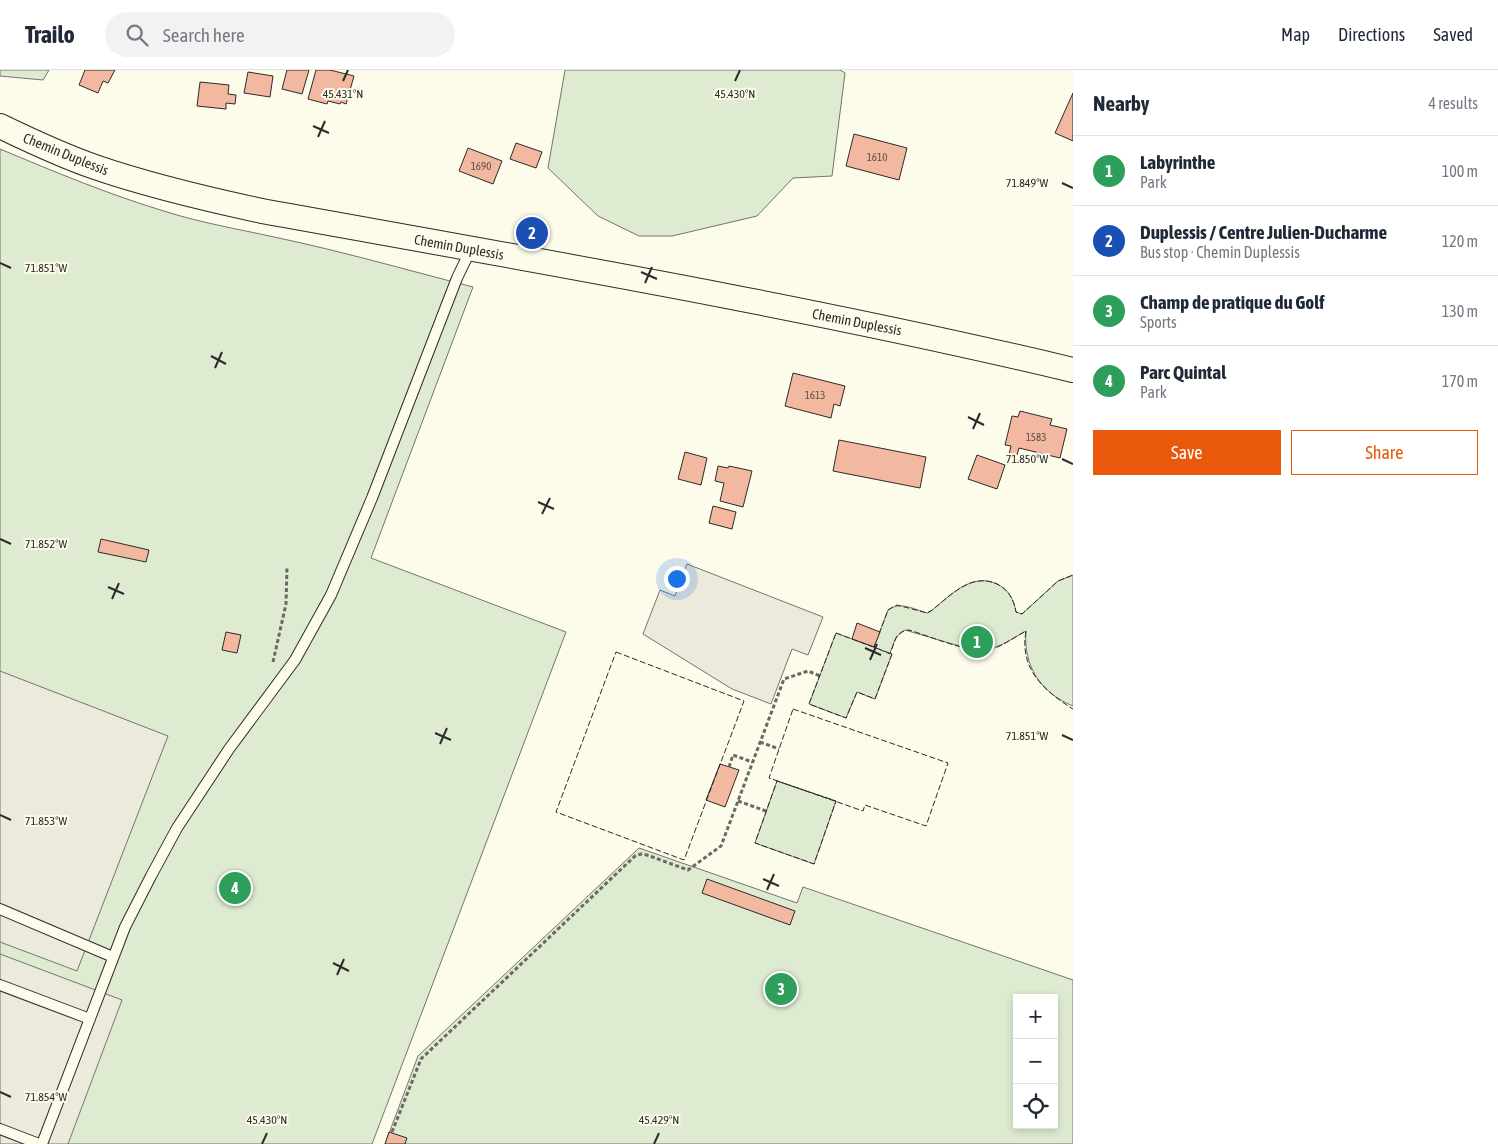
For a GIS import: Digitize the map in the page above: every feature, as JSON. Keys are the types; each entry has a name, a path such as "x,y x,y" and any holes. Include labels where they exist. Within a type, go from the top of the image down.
{"street":[{"name":"Chemin Duplessis","path":"0,126 93,166 145,183 201,198 262,211 694,289 950,340 1073,370"}],"lane":[{"path":"0,1129 41,1144 113,957 138,902 177,828 229,749 295,660 331,595 372,498 454,287 471,249"},
{"path":"0,909 113,957"},
{"path":"0,985 90,1019"}],"path":[{"path":"272,666 286,604 287,567"},
{"path":"392,1132 421,1059 635,856 641,854 688,870 721,846 784,679 808,671 820,676"},
{"path":"760,742 779,749"},
{"path":"729,767 733,755 752,762"},
{"path":"738,801 766,811"}],"green space":[{"path":"0,70 49,70 43,80 0,76"},
{"path":"565,70 840,70 845,73 832,176 793,178 757,216 672,236 639,236 598,216 548,168"},
{"path":"0,149 104,191 180,216 324,248 473,287 371,558 566,632 372,1144 0,1144"},
{"path":"1073,575 1073,706 1052,694 1036,677 1028,656 1026,631 994,648 973,650 905,630 896,637 890,653 892,654 875,699 857,692 846,718 809,704 836,633 874,647 888,610 892,607 902,606 927,613 961,587 978,581 987,581 1005,589 1014,603 1016,612 1022,614 1058,581"},
{"path":"777,781 836,801 814,864 755,843"},
{"path":"639,848 797,903 803,887 1073,980 1073,1144 385,1144 418,1056"}],"shaded area":[{"path":"687,564 823,617 808,655 792,649 771,704 732,689 643,634 660,590 675,596"},
{"path":"0,671 168,736 77,971 0,942"},
{"path":"0,954 122,1000 68,1144 0,1144"}],"building":[{"path":"85,70 115,70 108,83 103,81 98,93 79,85"},
{"path":"287,70 309,70 302,94 282,89"},
{"path":"316,70 330,70 354,76 346,104 328,101 327,104 308,99"},
{"path":"248,72 273,76 270,97 244,93"},
{"path":"200,82 229,85 228,94 236,95 235,104 226,103 226,109 197,106"},
{"path":"1073,93 1073,141 1055,133"},
{"path":"854,134 907,148 899,180 846,166"},
{"path":"516,143 542,152 536,168 510,159"},
{"path":"468,148 502,161 493,184 459,171"},
{"path":"793,373 845,386 840,406 834,404 831,418 785,406"},
{"path":"1020,411 1052,419 1050,425 1067,429 1060,458 1019,448 1017,455 1009,454 1011,446 1005,445 1012,416 1018,417"},
{"path":"839,440 926,457 920,488 833,471"},
{"path":"685,452 707,458 701,485 678,479"},
{"path":"977,455 1005,465 997,489 968,479"},
{"path":"718,466 728,468 729,466 752,471 743,507 720,501 724,483 715,481"},
{"path":"713,506 736,512 732,529 709,523"},
{"path":"101,539 149,550 146,562 98,552"},
{"path":"857,623 880,632 874,647 852,639"},
{"path":"226,632 241,635 237,653 222,650"},
{"path":"720,764 739,770 725,807 706,800"},
{"path":"707,879 795,911 790,925 702,893"},
{"path":"389,1132 407,1138 405,1144 385,1144"}],"fence":[{"path":"879,634 888,610 897,605 927,613 961,587 978,581 987,581 1005,589 1014,603 1016,612 1022,614 1058,581 1073,575"},
{"path":"875,644 874,647 890,654 898,635 909,630 965,648 987,650 995,648 1026,631 1026,657 1036,678 1052,695 1073,709"},
{"path":"836,633 892,654 875,699 857,692 846,718 809,704 836,633"},
{"path":"616,652 744,701 684,860 556,812 616,652"},
{"path":"793,709 948,763 926,826 865,805 863,811 769,778 793,709"},
{"path":"777,781 836,801 814,864 755,843 777,781"}],"place":[{"name":"Duplessis / Centre Julien-Ducharme","path":"532,233"},
{"name":"Labyrinthe","path":"977,642"},
{"name":"Parc Quintal","path":"235,888"},
{"name":"Champ de pratique du Golf","path":"781,989"}]}
